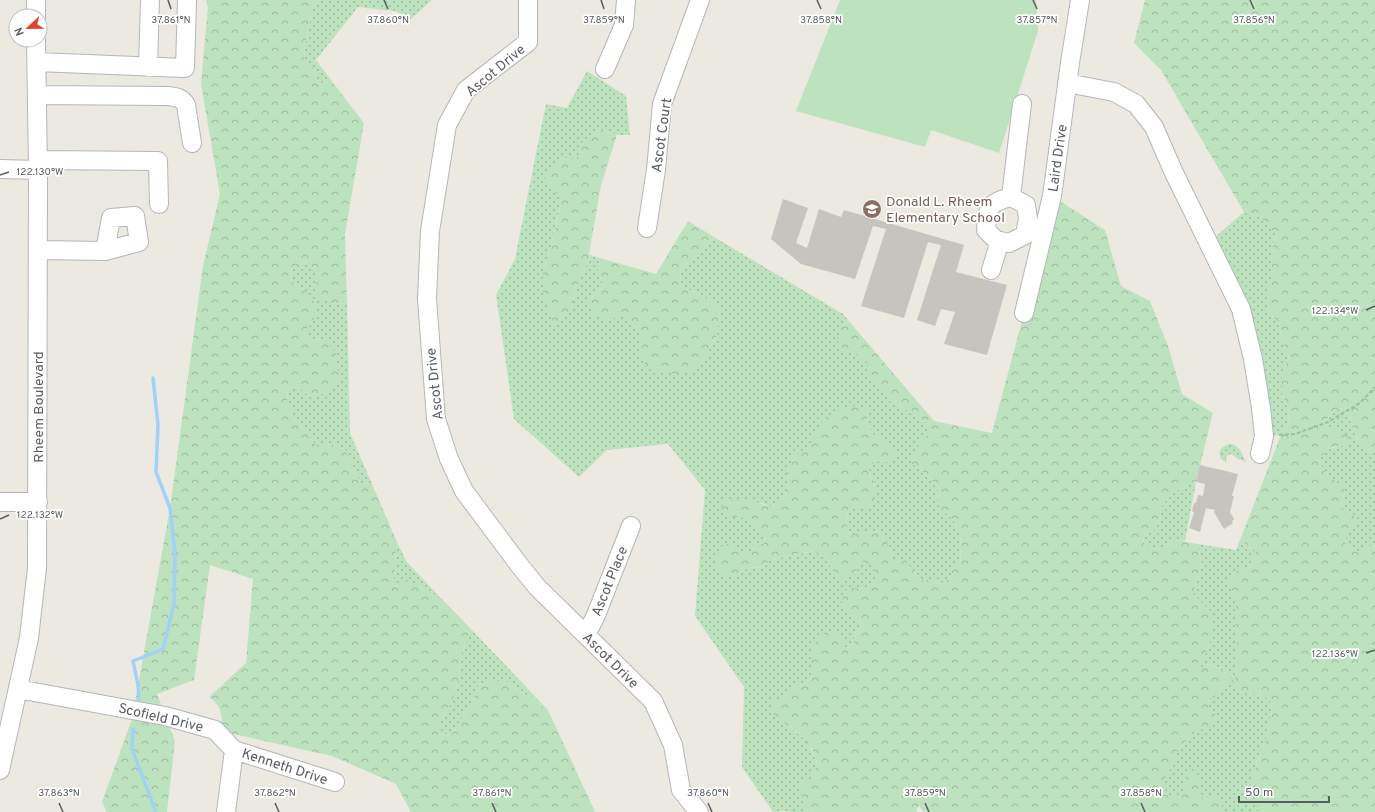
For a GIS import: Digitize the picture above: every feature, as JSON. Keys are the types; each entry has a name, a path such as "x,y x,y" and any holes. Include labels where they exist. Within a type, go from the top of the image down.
{"street":[{"path":"148,67 150,0"},
{"path":"37,62 185,68 187,0"},
{"name":"Ascot Drive","path":"528,0 528,42 466,90 447,125 430,231 427,299 436,419 449,459 464,491 538,587 652,701 673,745 681,790 699,812"},
{"path":"606,69 624,25 626,0"},
{"name":"Ascot Court","path":"647,228 656,170 662,104 700,0"},
{"name":"Laird Drive","path":"1024,313 1052,196 1080,0"},
{"name":"Rheem Boulevard","path":"0,770 29,638 37,568 38,165 36,48"},
{"path":"1067,83 1114,92 1136,104 1154,127 1174,174 1241,309 1253,359 1261,408 1264,436 1260,454"},
{"path":"37,95 167,96 179,98 184,101 186,105 192,143"},
{"path":"1022,104 1018,201 1028,219 1025,235 1009,243 996,240 986,230 988,210 997,200 1018,201 1052,196"},
{"path":"0,169 38,165 158,161 159,204"},
{"path":"991,270 1000,241"},
{"path":"38,250 105,251"},
{"path":"0,502 38,502"},
{"name":"Ascot Place","path":"586,635 596,615 631,526"},
{"name":"Scofield Drive","path":"18,689 186,721 215,730 234,750"},
{"path":"226,812 234,750"},
{"name":"Kenneth Drive","path":"234,750 335,782"}],"path":[{"path":"1264,436 1295,434 1328,422 1360,404 1375,387"}],"green space":[{"path":"206,0 320,0 313,7 305,45 304,60 313,68 318,84 331,80 364,123 345,234 347,304 331,303 318,297 315,270 305,262 292,267 290,280 305,290 316,305 314,318 304,334 311,339 325,340 336,352 339,379 327,393 309,396 300,388 288,387 287,400 294,419 318,447 331,444 345,449 360,483 372,484 398,544 392,585 400,586 408,580 418,585 429,594 438,595 471,629 460,659 459,679 452,701 440,723 439,735 452,734 471,704 479,684 502,679 548,710 595,812 411,812 396,784 332,756 215,730 222,720 222,716 217,704 209,697 246,663 253,579 210,565 194,680 157,694 175,741 167,812 107,812 102,802 132,719 170,508 203,266 220,194 201,84 208,6"},
{"path":"320,0 432,0 411,19 395,11 358,7 316,60 331,80 318,84 313,68 304,60 305,45 313,7"},
{"path":"840,0 1036,0 1038,31 999,153 931,130 925,147 796,111"},
{"path":"1145,0 1375,0 1375,450 1371,453 1361,448 1351,424 1350,415 1344,408 1334,410 1327,419 1328,427 1348,436 1348,446 1331,448 1325,452 1319,460 1329,476 1345,487 1342,507 1353,514 1357,526 1346,536 1345,544 1357,552 1366,547 1375,545 1375,812 1259,812 1253,787 1253,775 1266,739 1272,711 1270,699 1254,694 1236,692 1234,681 1238,660 1236,610 1234,595 1228,583 1235,571 1249,567 1256,551 1240,540 1281,435 1289,422 1288,409 1282,393 1282,374 1289,357 1282,342 1279,323 1270,314 1267,300 1271,279 1272,251 1276,234 1259,216 1244,212 1161,70 1134,43"},
{"path":"587,71 626,96 630,135 617,135 600,130 583,141 579,157 559,159 563,195 550,250 543,271 554,324 571,310 576,287 591,255 600,258 598,271 604,286 588,301 607,320 626,314 640,334 640,352 702,363 717,335 720,309 703,296 680,286 681,268 700,253 714,237 843,314 848,320 842,326 841,349 854,353 869,363 880,391 889,396 891,403 900,406 929,424 929,435 911,463 939,487 937,498 941,509 952,518 961,532 961,562 952,570 950,579 939,584 932,580 921,580 914,571 892,559 889,547 879,531 849,535 846,522 848,511 860,506 870,507 875,484 868,471 874,461 888,462 887,441 874,435 866,425 868,410 817,433 809,446 794,457 787,473 789,489 772,507 761,503 723,499 740,516 747,518 765,536 764,544 755,543 751,553 741,554 737,576 748,568 762,568 769,561 814,551 826,558 832,569 853,576 862,562 873,564 876,578 865,589 853,588 842,603 848,614 857,617 863,625 855,633 853,647 845,648 824,633 814,655 812,678 802,685 790,687 784,696 782,722 808,743 817,763 812,778 806,808 812,812 773,812 742,767 744,687 695,616 705,490 668,444 607,450 579,477 514,419 496,295 515,259 546,104 567,108"},
{"path":"600,130 617,135 601,185 589,254 591,255 576,287 571,310 554,324 543,293 543,271 550,250 563,196 551,190 545,176 559,159 579,157 583,141"},
{"path":"1052,196 1105,230 1121,286 1150,301 1168,346 1182,394 1213,413 1196,482 1175,491 1160,508 1161,518 1154,530 1143,537 1144,543 1154,549 1166,547 1177,540 1192,543 1199,551 1202,565 1193,594 1210,610 1211,624 1210,643 1199,668 1210,664 1220,669 1234,681 1222,687 1216,696 1208,699 1209,707 1217,716 1216,722 1206,730 1198,729 1179,748 1162,787 1163,795 1172,795 1179,799 1185,792 1185,778 1189,768 1196,770 1199,782 1199,794 1206,799 1218,796 1222,807 1222,812 928,812 923,811 919,806 916,809 917,812 812,812 806,808 801,792 801,782 812,778 817,763 812,749 799,733 782,722 771,712 771,702 784,696 790,687 802,685 812,678 812,645 818,641 824,633 834,630 843,636 845,648 853,647 855,633 863,625 857,617 848,614 842,603 844,591 853,588 865,589 876,578 873,565 862,562 853,576 841,579 832,569 826,558 814,551 769,561 762,568 748,568 737,576 725,575 716,566 717,556 722,546 732,543 741,554 751,553 755,543 764,544 765,537 750,521 742,517 728,517 722,509 723,499 749,500 772,507 789,489 787,473 794,457 809,446 824,418 840,409 856,406 868,410 866,425 874,435 887,441 897,453 888,462 874,461 868,471 875,484 875,497 870,507 860,506 848,511 846,522 849,535 879,531 889,547 892,559 905,560 921,580 932,580 939,584 950,579 952,570 961,562 961,532 952,518 941,510 937,498 939,487 911,463 921,440 929,435 929,424 900,406 891,403 889,396 880,391 877,384 867,379 868,363 854,353 841,349 837,339 842,326 848,320 934,421 992,433 1024,313"},
{"path":"1244,212 1259,216 1276,234 1272,251 1271,279 1267,300 1270,314 1279,323 1282,342 1289,357 1282,374 1282,393 1288,409 1289,422 1281,435 1264,436 1253,359 1208,243"},
{"path":"688,221 714,237 700,253 681,268 680,286 703,296 720,309 717,335 702,363 690,373 672,373 647,369 640,352 640,334 626,314 607,320 593,315 588,301 604,286 598,271 600,258 656,274"},
{"path":"305,262 315,270 317,282 331,303 347,304 350,433 372,484 360,483 345,449 331,444 318,447 294,419 287,400 288,387 300,388 309,396 327,393 325,340 311,339 304,334 314,318 305,290 290,280 292,267"},
{"path":"1344,408 1350,415 1351,424 1361,448 1371,453 1375,450 1375,545 1366,547 1357,552 1345,544 1353,514 1342,507 1345,487 1329,476 1319,460 1327,450 1339,446 1334,429 1328,427 1327,419 1334,410"},
{"path":"1229,444 1238,447 1246,462 1231,454 1226,458 1227,463 1221,459 1219,454 1220,450"},
{"path":"1196,482 1185,541 1177,540 1166,547 1154,549 1144,543 1143,537 1154,530 1161,518 1160,508 1175,491"},
{"path":"1240,540 1256,551 1249,567 1235,571 1228,583 1234,595 1236,610 1238,660 1234,681 1236,692 1254,694 1270,699 1272,711 1266,739 1253,775 1259,812 1222,812 1222,807 1199,794 1199,782 1185,778 1185,792 1179,799 1163,795 1162,787 1179,748 1198,729 1217,716 1209,707 1208,699 1216,695 1227,674 1210,664 1199,668 1210,643 1201,602 1193,594 1202,565 1199,551 1192,543 1236,550"},
{"path":"398,544 406,561 438,595 429,594 418,585 392,585"},
{"path":"471,629 548,710 502,679 479,684 471,704 452,734 438,735 440,723 452,701 459,679 460,659"}],"building":[{"path":"783,199 808,208 796,243 807,248 819,209 841,217 844,210 964,245 956,272 1007,285 987,355 944,344 955,312 941,309 935,326 917,320 941,245 928,242 904,318 861,306 886,229 873,226 855,279 801,264 771,239"},
{"path":"1200,465 1238,474 1232,496 1234,496 1230,512 1234,519 1232,521 1233,523 1224,529 1214,512 1215,510 1206,508 1200,532 1189,528 1194,512 1192,511 1194,503 1196,503 1198,495 1203,496 1205,484 1196,482"}],"waterway":[{"path":"139,699 133,661 163,649 174,604 175,554 170,508 156,472 158,425 153,378"},
{"path":"133,729 132,749 156,812"}],"place":[{"name":"Donald L. Rheem Elementary School","path":"872,209"}]}
